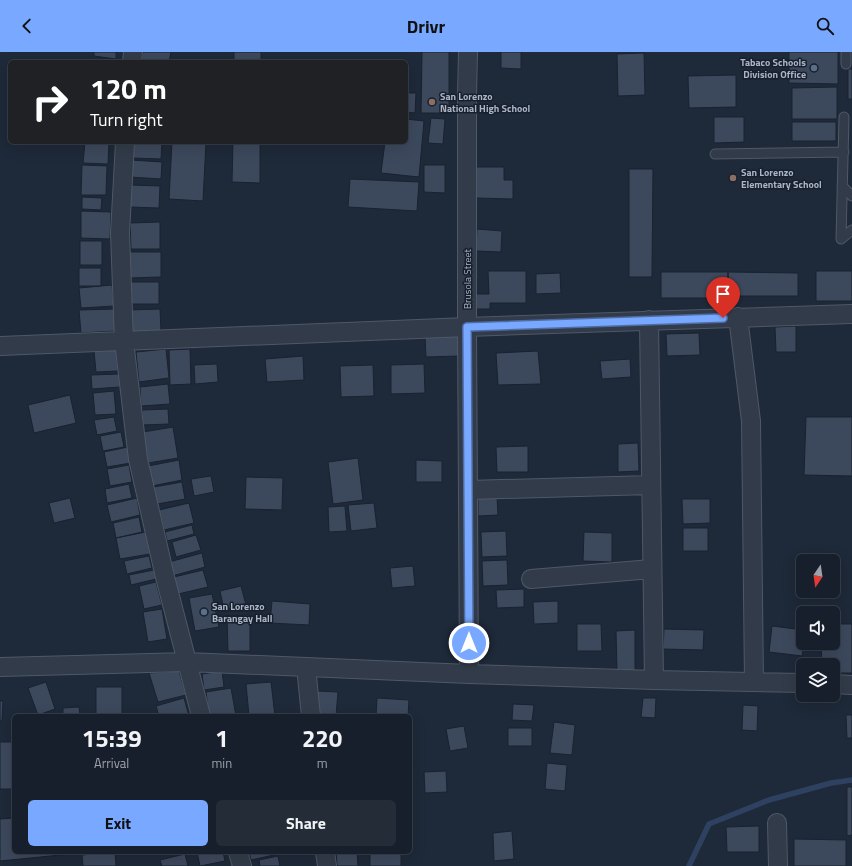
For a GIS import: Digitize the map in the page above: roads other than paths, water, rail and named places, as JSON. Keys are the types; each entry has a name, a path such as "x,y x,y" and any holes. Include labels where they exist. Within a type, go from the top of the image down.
{"street":[{"name":"Brusola Street","path":"468,52 466,96 469,674"},
{"path":"125,144 120,233 124,341 138,459 164,577 200,714"},
{"path":"0,346 649,320 852,314"},
{"path":"738,317 751,421 754,682"},
{"path":"649,320 654,680"},
{"path":"468,490 651,485"},
{"path":"531,579 652,569"},
{"path":"0,667 187,662 469,674 796,683"},
{"path":"306,667 311,714"},
{"path":"840,684 852,685"},
{"path":"778,823 778,866"},
{"path":"239,854 242,866"},
{"path":"325,854 327,866"}],"lane":[{"path":"846,52 846,64"},
{"path":"844,117 841,239 852,230"},
{"path":"715,154 844,152"},
{"path":"842,186 852,196"}],"waterway":[{"path":"689,866 709,824 769,800 831,783 852,780"}],"place":[{"name":"Tabaco Schools Division Office","path":"814,68"},
{"name":"San Lorenzo National High School","path":"432,102"},
{"name":"San Lorenzo Elementary School","path":"733,178"},
{"name":"San Lorenzo Barangay Hall","path":"204,612"}]}
